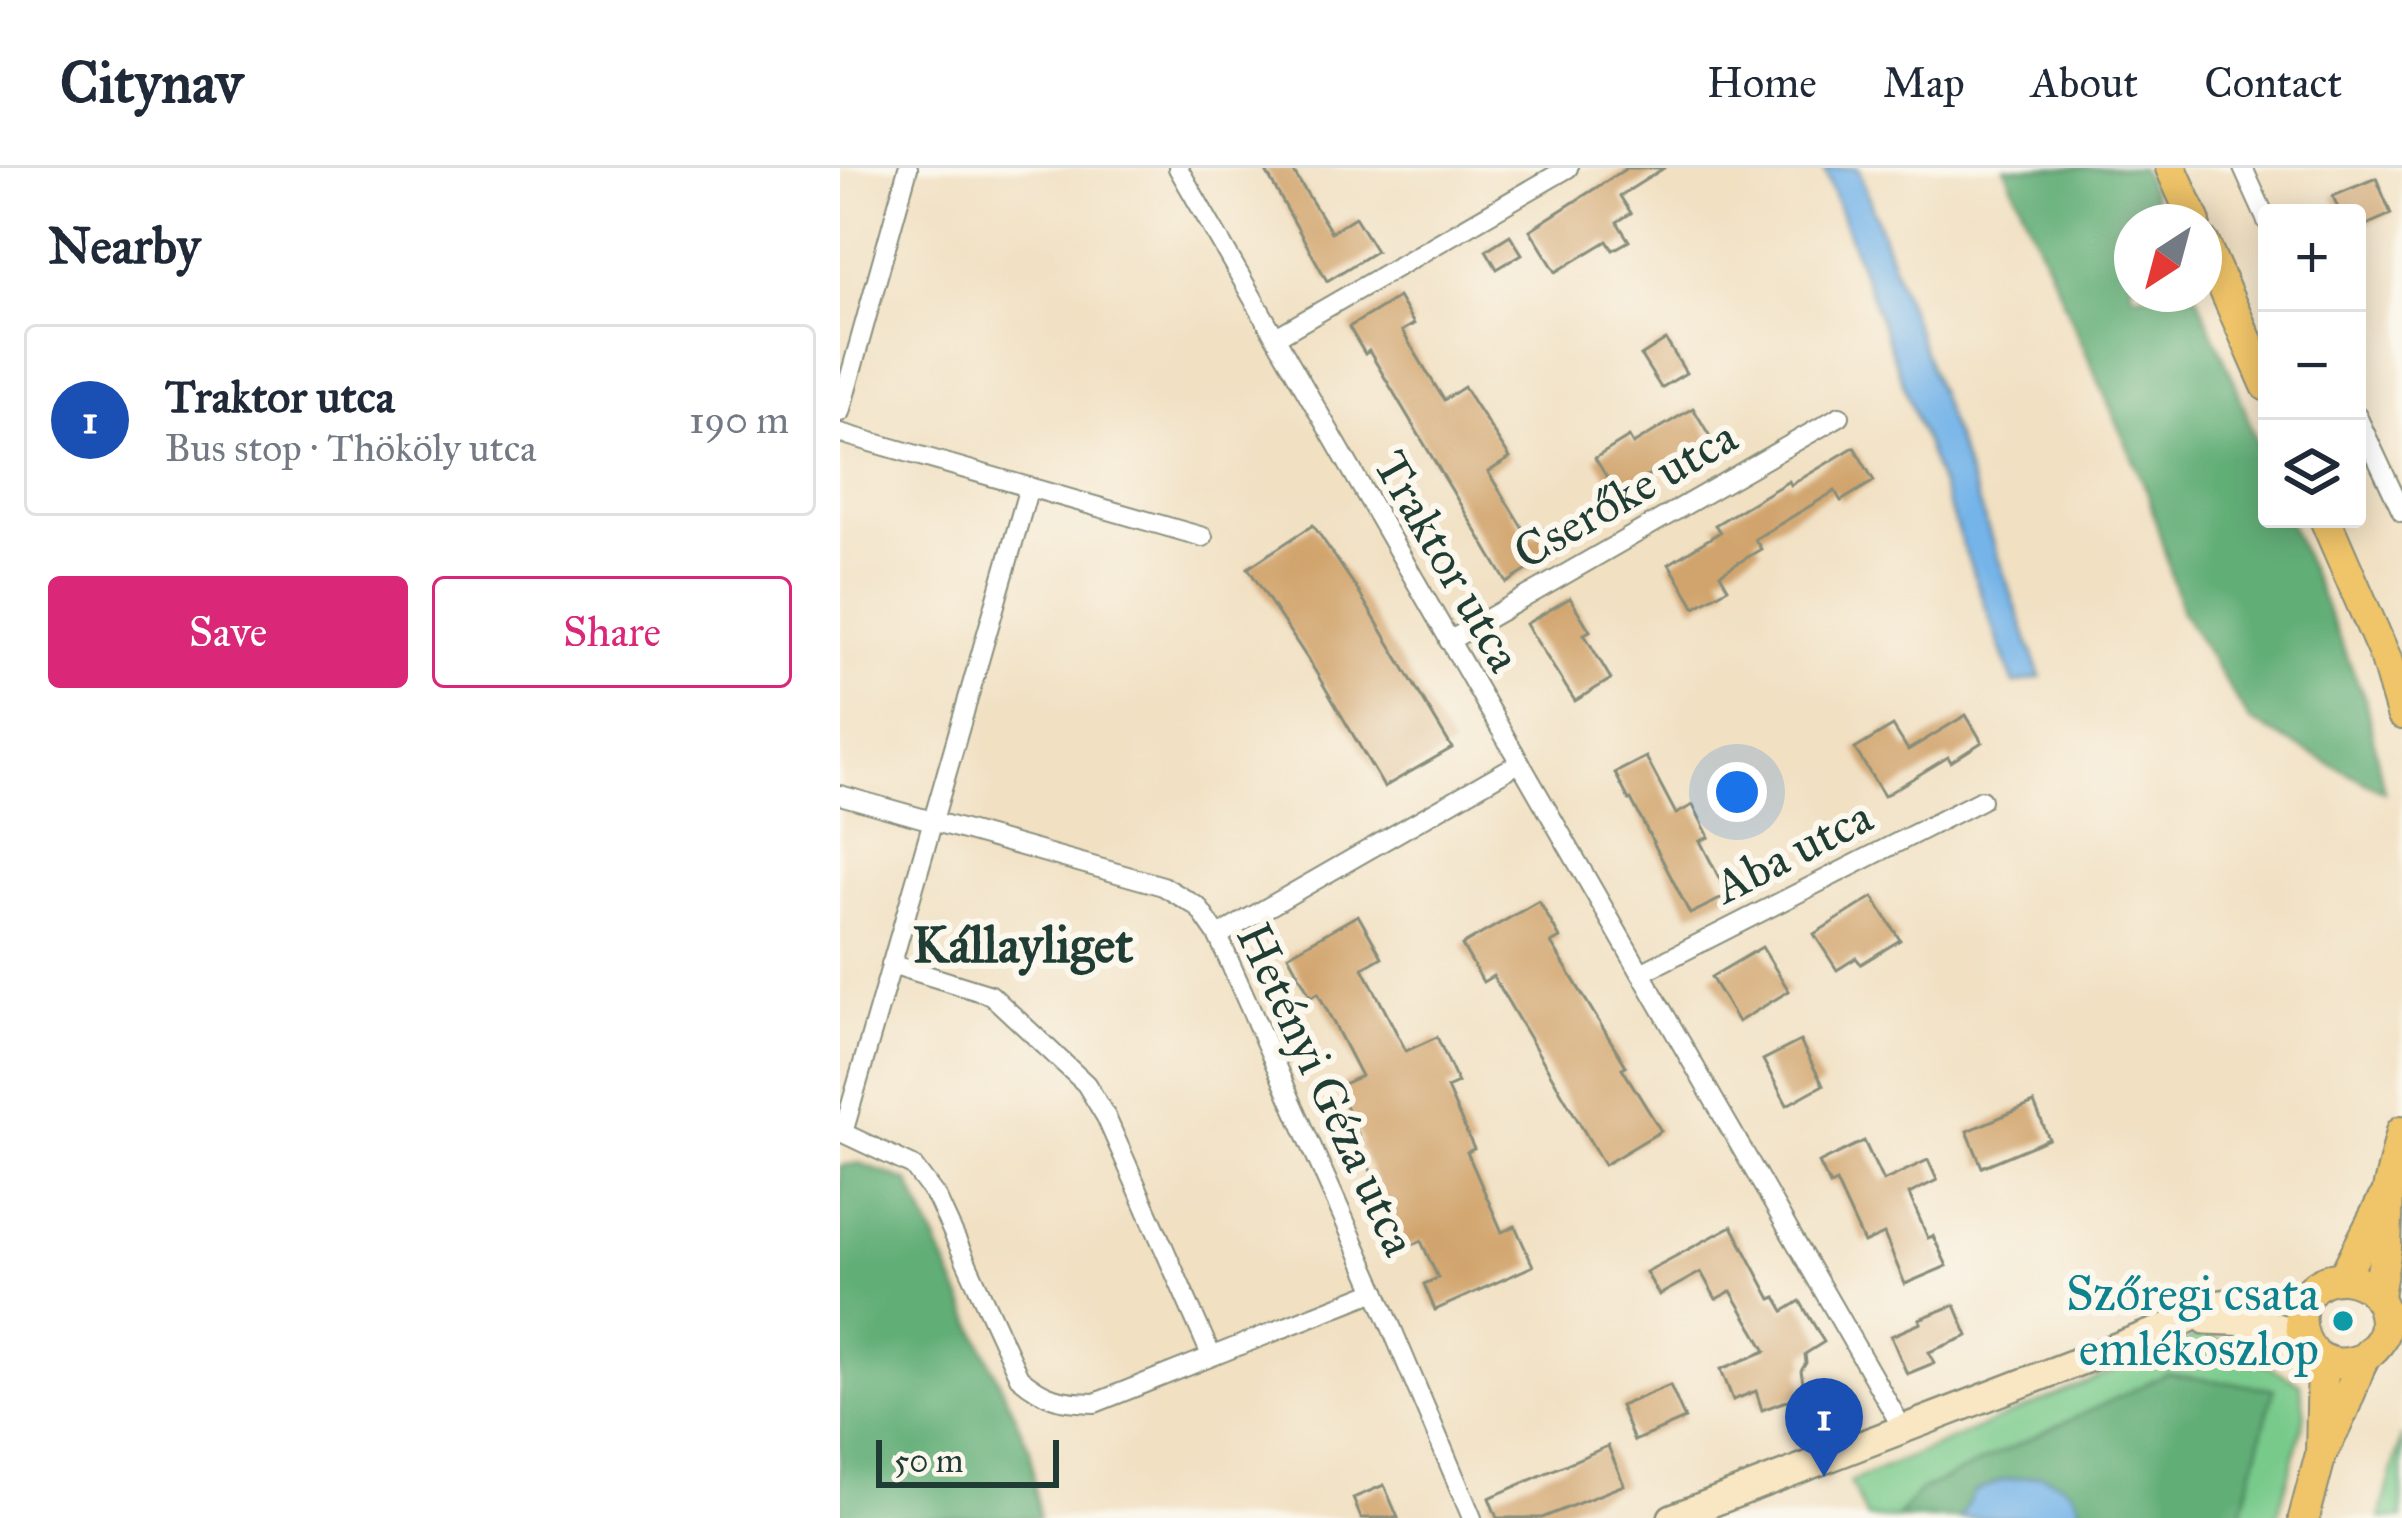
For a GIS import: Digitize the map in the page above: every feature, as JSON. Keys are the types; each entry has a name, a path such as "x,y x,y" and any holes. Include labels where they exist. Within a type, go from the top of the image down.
{"main road":[{"path":"2171,168 2187,204"},
{"path":"2222,284 2258,366"},
{"path":"2329,528 2402,706"},
{"path":"2378,1296 2388,1190 2402,1131"},
{"path":"2343,1278 2388,1190"},
{"path":"2356,1280 2378,1296 2384,1310 2382,1337 2364,1358 2344,1364 2324,1360 2309,1349 2301,1333 2300,1310 2321,1284 2356,1280"},
{"path":"2321,1454 2364,1358"},
{"path":"2305,1518 2321,1454 2324,1360"}],"street":[{"path":"840,412 908,168"},
{"name":"Traktor utca","path":"1178,168 1903,1429"},
{"path":"1276,338 1568,168"},
{"path":"2243,168 2259,204"},
{"name":"Cserőke utca","path":"1449,640 1840,416"},
{"path":"2359,420 2402,512"},
{"path":"840,433 1203,537"},
{"path":"1029,487 843,1133 913,1166 937,1198 1019,1377 1036,1392 1060,1402 1095,1403 1376,1291"},
{"path":"1218,936 1519,763"},
{"name":"Hetényi Géza utca","path":"840,794 1163,886 1198,908 1218,936 1472,1518"},
{"name":"Aba utca","path":"1641,973 1981,800"},
{"path":"891,964 991,995 1086,1084 1106,1117 1210,1355"},
{"path":"1672,1518 2215,1305 2305,1299"},
{"path":"2184,1321 2254,1322 2301,1333"}],"green space":[{"path":"2005,168 2141,168 2157,204 2114,204 2114,312 2204,312 2258,446 2258,528 2292,528 2365,699 2384,792 2250,721 2182,612 2147,491"},
{"path":"860,1163 909,1182 1030,1450 1039,1518 840,1518 840,1166"},
{"path":"2205,1333 2300,1383 2305,1415 2277,1518 1867,1518 1850,1482"},
{"path":"2167,1374 2274,1389 2240,1518 2079,1518 2080,1505 1961,1518 1897,1518 1918,1492"},
{"path":"2402,1435 2402,1518 2380,1518"}],"water":[{"path":"1824,168 1858,168 2041,677 2014,684"},
{"path":"2041,1475 2074,1494 2079,1518 1960,1518 1974,1492 2003,1480"}],"building":[{"path":"1264,168 1291,168 1331,232 1355,217 1376,251 1327,281"},
{"path":"1627,168 1664,168 1620,196 1631,213 1617,222 1629,241 1613,250 1607,241 1556,272 1530,230"},
{"path":"2376,178 2391,214 2366,225 2366,204 2336,204 2333,196"},
{"path":"1510,235 1522,254 1497,269 1486,250"},
{"path":"1398,297 1414,324 1402,331 1444,400 1464,387 1510,458 1488,472 1527,535 1548,527 1562,548 1507,583 1369,351 1365,354 1349,327"},
{"path":"1666,340 1686,373 1661,388 1641,356"},
{"path":"1693,408 1711,438 1617,494 1595,458 1629,437 1633,444"},
{"path":"1854,447 1874,481 1841,501 1835,491 1755,539 1761,549 1720,574 1728,588 1695,607 1669,564 1720,532 1715,525"},
{"path":"1313,525 1452,748 1384,787 1248,568"},
{"path":"1570,598 1590,631 1584,634 1611,679 1575,701 1526,624"},
{"path":"1966,715 1982,742 1884,796 1855,749 1893,726 1908,750"},
{"path":"1646,757 1676,814 1693,805 1709,837 1700,841 1728,895 1690,914 1615,773"},
{"path":"1873,897 1900,940 1861,964 1856,958 1837,970 1814,934"},
{"path":"1539,901 1560,938 1551,943 1661,1131 1604,1165 1493,976 1483,982 1462,945"},
{"path":"1358,915 1382,957 1363,968 1406,1051 1437,1037 1458,1083 1447,1088 1474,1149 1467,1152 1502,1232 1515,1226 1533,1266 1435,1310 1424,1284 1438,1278 1421,1241 1406,1248 1337,1087 1361,1076 1318,993 1311,997 1288,955"},
{"path":"1762,947 1789,991 1738,1022 1711,977"},
{"path":"1800,1041 1823,1085 1787,1105 1763,1060"},
{"path":"2034,1103 2049,1139 1982,1167 1967,1131"},
{"path":"1864,1141 1883,1181 1928,1160 1937,1180 1909,1194 1928,1238 1933,1236 1947,1266 1905,1284 1884,1234 1864,1243 1836,1182 1830,1185 1819,1163"},
{"path":"1732,1226 1771,1299 1776,1297 1784,1311 1800,1301 1824,1342 1805,1354 1801,1371 1805,1394 1762,1410 1756,1391 1733,1400 1721,1369 1766,1351 1731,1291 1716,1299 1701,1272 1659,1295 1646,1272"},
{"path":"1955,1305 1968,1336 1929,1352 1934,1363 1907,1374 1891,1336"},
{"path":"1670,1385 1685,1419 1634,1441 1620,1406"},
{"path":"1608,1446 1624,1485 1542,1518 1497,1518 1489,1498"},
{"path":"1384,1485 1398,1518 1361,1518 1353,1498"}],"place":[{"name":"Szőregi csata emlékoszlop","path":"2343,1321"},
{"name":"Traktor utca","path":"1824,1477"}],"district":[{"name":"Kállayliget","path":"1023,945"}]}
